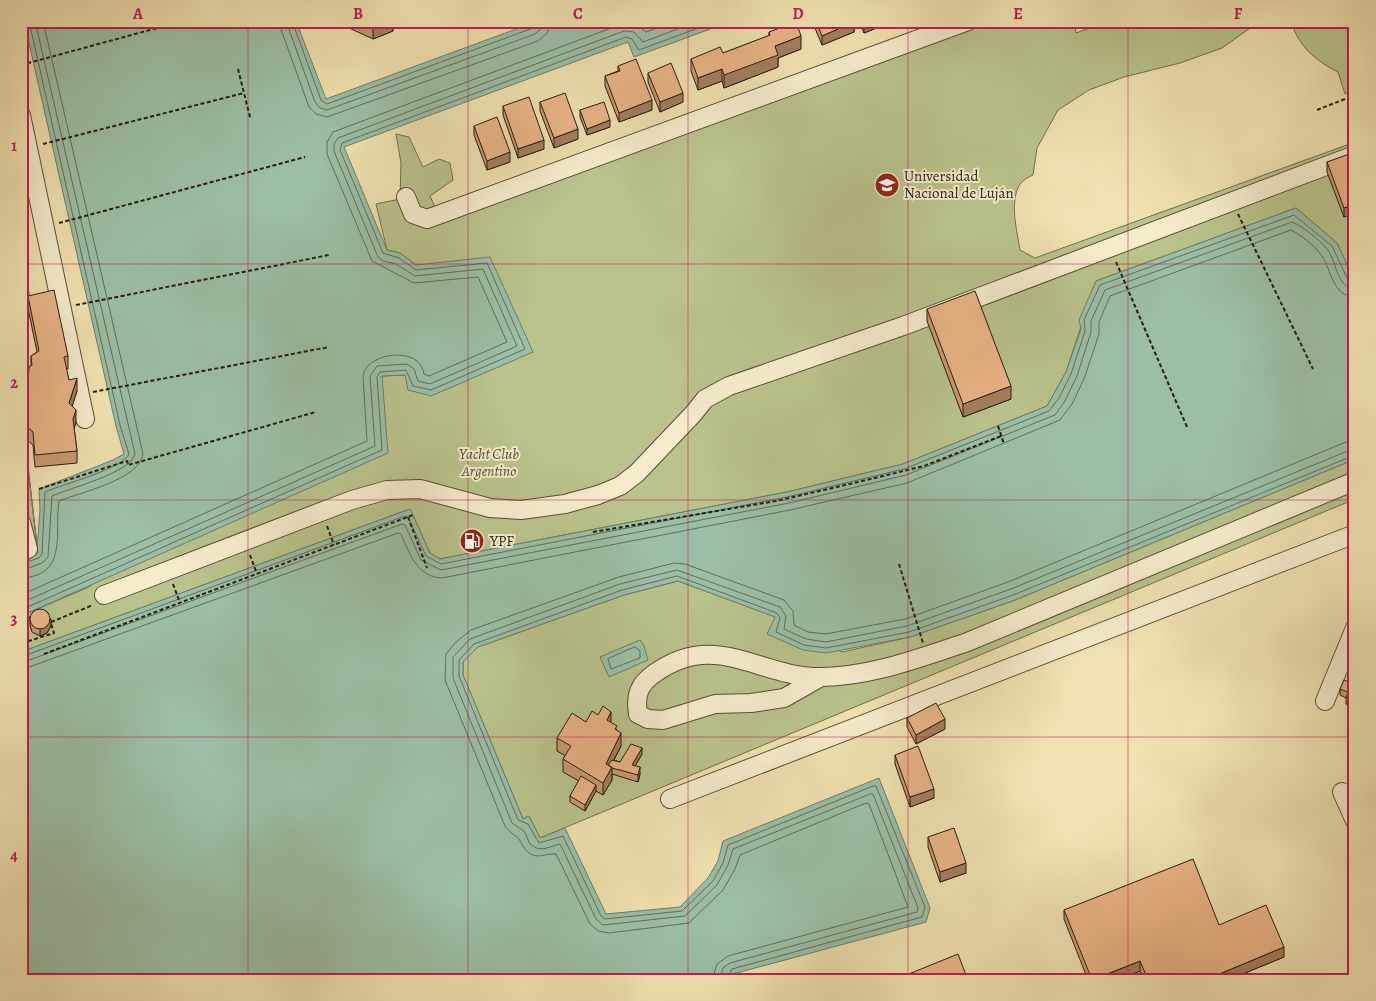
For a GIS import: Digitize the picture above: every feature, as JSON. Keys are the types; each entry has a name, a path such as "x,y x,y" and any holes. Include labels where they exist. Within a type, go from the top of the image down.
{"street":[{"path":"406,197 413,214 427,219 968,21"},
{"path":"21,115 85,419"},
{"path":"104,595 352,500 387,490 420,489 490,508 521,510 565,504 598,495 620,486 637,473 705,399 730,386 903,326 1355,156"},
{"path":"821,677 784,698 751,703 715,704 663,720 648,719 638,714 636,700 640,685 666,665 701,653 730,657 785,673 821,677 875,672 966,643 1355,481"},
{"path":"21,522 28,549 21,552"},
{"path":"670,799 1355,534"},
{"path":"1325,701 1355,628"},
{"path":"1342,792 1355,821"}],"path":[{"path":"21,65 183,21"},
{"path":"238,69 250,117"},
{"path":"38,145 244,93"},
{"path":"1317,110 1355,95"},
{"path":"55,224 305,157"},
{"path":"1245,227 1313,369"},
{"path":"74,305 329,255"},
{"path":"1120,272 1187,427"},
{"path":"93,392 329,347"},
{"path":"39,489 127,461 128,465 316,412"},
{"path":"998,426 1004,444"},
{"path":"593,532 776,501 862,481 924,466 1002,436"},
{"path":"44,654 413,515"},
{"path":"408,517 428,568"},
{"path":"331,538 334,544"},
{"path":"899,564 920,634"},
{"path":"254,566 257,574"},
{"path":"176,593 180,603"},
{"path":"51,622 95,604 104,595"},
{"path":"47,612 51,622 54,633 29,641 26,633 23,634 22,631 25,630 22,620 47,612"}],"green space":[{"name":"Yacht Club Argentino","path":"993,21 1083,21 1075,27 1076,33 1108,21 1260,21 1222,48 1180,63 1124,77 1089,90 1058,110 1037,148 1033,175 1020,184 1017,191 1014,208 1020,250 1035,258 1355,142 1355,282 1337,243 1296,208 1096,281 1066,372 1047,406 903,464 787,492 440,559 430,553 410,509 21,652 21,616 89,587 382,376 405,375 424,265 416,265 400,253 387,250 376,204 400,199 401,163 396,134 409,137 423,167 439,159 450,163 453,180 430,196 442,223"},
{"path":"1291,21 1355,21 1355,90 1345,94 1338,72 1322,63 1309,52 1298,38"},
{"path":"21,238 30,300 23,306 25,360 22,418 38,553 21,560"},
{"path":"1355,459 1355,499 540,838 529,816 523,819 463,675 463,662 478,647 624,595 678,581 776,617 842,652 910,637 1015,600"}],"water":[{"path":"24,21 296,21 326,99 538,21 732,21 634,57 628,42 344,147 387,250 400,253 416,265 490,257 533,352 431,396 408,390 405,375 382,376 388,453 21,616 21,560 38,553 39,489 124,454"},
{"path":"1296,208 1337,243 1355,282 1355,459 1015,600 910,637 826,653 803,650 767,634 775,617 678,581 624,595 478,647 463,662 463,675 523,819 529,816 540,838 565,828 606,914 680,907 708,878 718,861 723,841 879,778 930,908 926,922 733,974 730,980 21,980 21,652 410,509 430,553 440,559 787,492 903,464 1047,406 1066,372 1081,329 1079,320 1096,281"},
{"path":"23,306 27,360 23,417 33,507 22,418 25,360"},
{"path":"640,640 648,660 609,677 600,657"}],"building":[{"path":"362,21 386,21 373,26"},
{"path":"816,21 854,21 854,22 822,36"},
{"path":"796,22 801,36 775,46 778,55 724,75 722,69 698,78 691,59 720,47 723,53 770,35 769,32"},
{"path":"636,59 652,100 619,113 605,76 620,71 618,66"},
{"path":"671,63 683,93 660,102 648,73"},
{"path":"565,93 578,129 554,138 540,102"},
{"path":"529,97 544,140 518,149 503,106"},
{"path":"604,102 610,120 587,129 580,110"},
{"path":"497,117 510,152 487,161 474,126"},
{"path":"1352,153 1355,160 1355,204 1344,208 1327,162"},
{"path":"54,290 68,356 64,357 69,380 77,378 69,403 76,410 73,419 77,451 35,455 33,432 26,426 24,404 27,400 29,367 32,365 31,356 39,351 28,296"},
{"path":"975,291 1011,386 963,404 927,309"},
{"path":"40,609 47,612 50,619 47,626 40,629 33,626 30,619 33,612"},
{"path":"1352,674 1355,675 1355,702 1346,698 1348,692 1340,689 1344,680 1349,682"},
{"path":"936,703 945,719 916,735 907,718"},
{"path":"603,706 611,712 607,720 617,726 615,729 621,733 606,764 612,767 603,783 563,759 571,746 557,738 572,713 586,722 592,711 598,715"},
{"path":"631,744 642,748 632,765 640,767 638,775 612,768 608,765 612,760 620,762"},
{"path":"918,746 934,789 910,797 895,755"},
{"path":"581,776 596,785 585,805 570,796"},
{"path":"954,828 966,863 940,872 928,837"},
{"path":"1193,859 1219,925 1266,905 1284,947 1205,980 1148,980 1140,961 1092,980 1064,910"},
{"path":"958,954 968,980 894,980"}],"place":[{"name":"Universidad Nacional de Luján","path":"887,185"},
{"name":"YPF","path":"472,541"}]}
